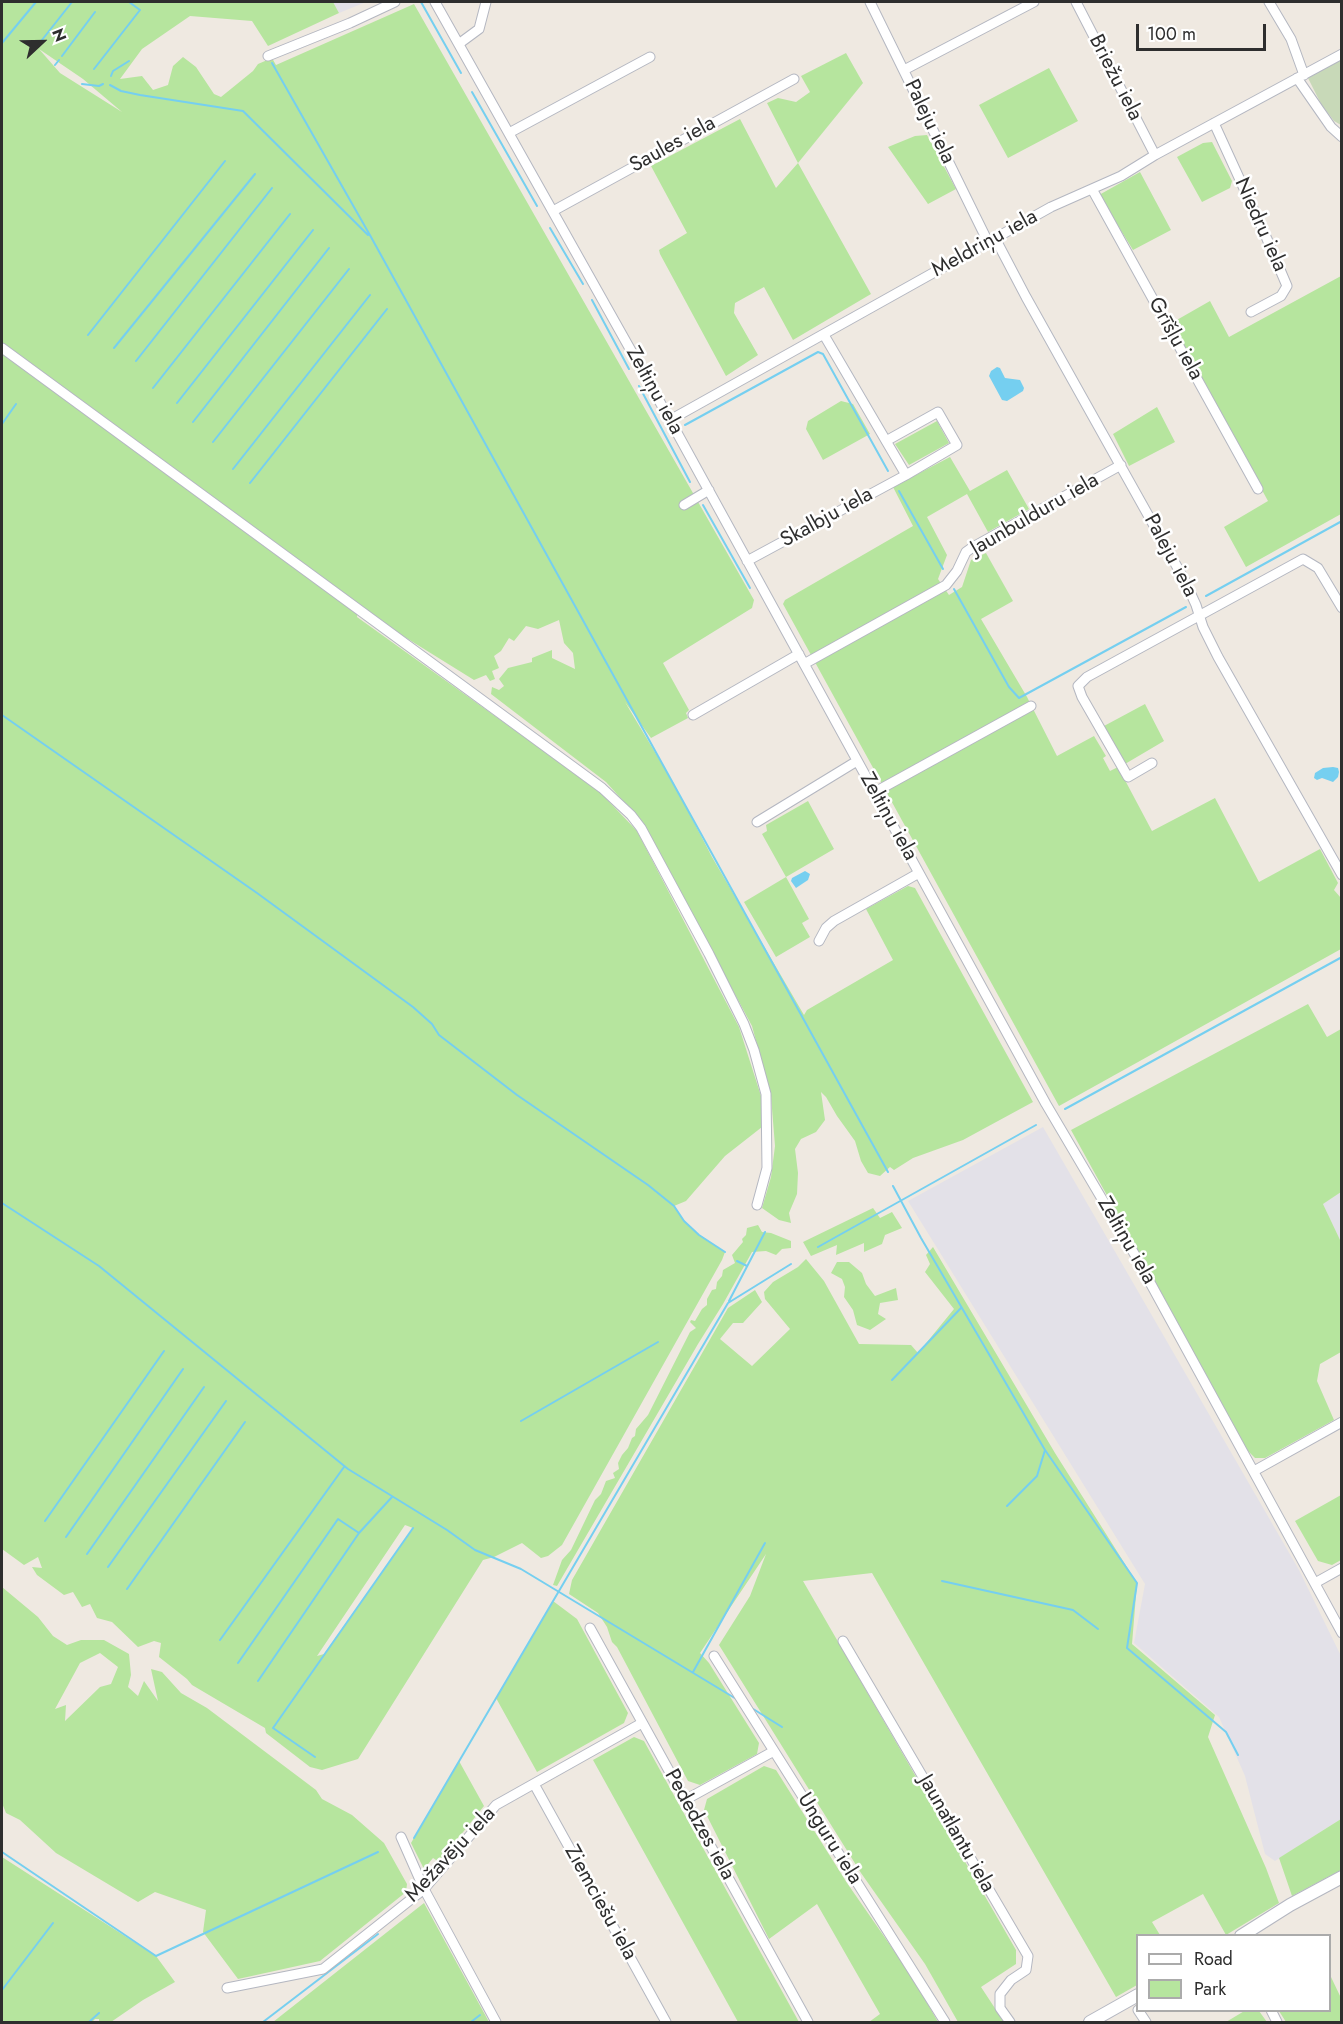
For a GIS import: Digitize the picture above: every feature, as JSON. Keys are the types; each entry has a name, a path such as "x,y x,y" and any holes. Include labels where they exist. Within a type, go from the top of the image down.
{"street":[{"path":"268,56 395,2"},
{"name":"Zeltiņu iela","path":"435,2 709,490 1046,1104 1135,1254 1341,1633"},
{"path":"460,43 479,29 486,2"},
{"name":"Paleju iela","path":"870,2 992,240 1185,581 1218,657 1341,875"},
{"path":"904,70 1034,2"},
{"name":"Briežu iela","path":"1076,2 1155,155"},
{"path":"1269,2 1291,39 1301,76 1331,128 1341,137"},
{"name":"Meldriņu iela","path":"670,420 1051,207 1121,176 1155,155 1341,54"},
{"path":"509,133 650,57"},
{"name":"Saules iela","path":"553,211 794,79"},
{"name":"Niedru iela","path":"1214,123 1268,239 1287,286 1281,296 1251,312"},
{"name":"Grīšļu iela","path":"1092,189 1258,489"},
{"path":"824,335 906,475"},
{"path":"2,348 602,788 631,815 709,954 744,1024 754,1050 766,1094 767,1168 757,1205"},
{"name":"Skalbju iela","path":"747,561 957,445 938,412 886,441"},
{"name":"Jaunbulduru iela","path":"804,664 946,585 957,571 966,552 972,547 1121,465"},
{"path":"684,505 709,490"},
{"path":"1152,763 1128,777 1082,697 1078,686 1087,676 1302,559 1318,568 1341,608"},
{"path":"693,715 799,654"},
{"path":"874,792 1031,706"},
{"path":"757,822 857,761"},
{"path":"819,941 826,928 834,921 919,873"},
{"path":"1254,1471 1341,1422"},
{"path":"1315,1583 1341,1568"},
{"name":"Pededzes iela","path":"590,1628 808,2022"},
{"name":"Jaunatlantu iela","path":"843,1641 1028,1956 1026,1970 1011,1980 1000,1994 1000,2008 1010,2022"},
{"name":"Unguru iela","path":"714,1656 945,2022"},
{"name":"Mežavēju iela","path":"227,1988 323,1969 424,1889 496,1805 642,1723"},
{"path":"685,1800 774,1751"},
{"name":"Ziemciešu iela","path":"534,1784 666,2022"},
{"path":"401,1837 424,1889 496,2022"},
{"path":"1242,1934 1341,1877"},
{"path":"1090,2022 1136,2004"}],"shaded area":[{"path":"333,2 366,2 339,13"},
{"path":"1043,1127 1299,1570 1341,1656 1341,1819 1275,1861 1265,1854 1245,1776 1219,1717 1134,1643 1145,1584 908,1201"},
{"path":"1341,1192 1341,1242 1323,1204"}],"green space":[{"path":"2,2 333,2 339,13 268,46 252,21 190,16 142,49 120,79 142,76 153,90 168,85 173,66 183,57 196,67 214,94 221,97 253,71 258,64 272,58 276,65 414,4 754,600 752,608 663,663 689,710 686,713 688,718 651,738 625,702 674,784 712,857 804,1015 807,1010 893,960 866,909 908,886 915,888 1033,1102 963,1140 913,1158 894,1170 890,1167 880,1176 868,1173 861,1161 855,1141 821,1092 825,1120 816,1132 801,1139 795,1149 798,1173 797,1194 789,1213 791,1223 779,1220 762,1208 771,1177 775,1146 771,1096 752,1026 643,823 606,782 491,694 492,687 499,690 504,686 499,679 508,668 532,662 532,658 552,650 552,658 575,669 573,653 564,643 559,620 538,629 526,626 514,641 509,638 501,651 494,656 499,668 492,671 495,679 490,681 486,675 474,680 358,608 357,617 598,790 637,831 739,1027 761,1096 762,1127 725,1156 686,1201 674,1206 684,1221 699,1235 725,1252 722,1260 562,1545 548,1556 541,1558 522,1543 483,1560 358,1759 322,1770 310,1767 266,1733 265,1728 192,1685 159,1657 161,1643 154,1641 138,1647 112,1622 97,1618 90,1604 82,1607 73,1592 64,1595 37,1575 32,1567 42,1568 38,1557 24,1565 2,1549","holes":["39,49 83,79 122,112 60,73","405,1525 413,1528 324,1654 317,1656"]},
{"path":"846,53 863,83 798,163 767,103 778,98 796,102 810,92 801,76"},
{"path":"1341,59 1341,125 1334,121 1321,104 1308,78"},
{"path":"1049,68 1078,121 1008,158 979,105"},
{"path":"740,119 776,188 798,163 871,294 793,340 764,287 735,303 734,313 758,355 726,376 660,254 659,250 687,233 651,166"},
{"path":"927,135 956,189 928,204 888,147 915,136"},
{"path":"1212,142 1232,181 1230,188 1202,202 1177,157 1203,143"},
{"path":"1140,172 1171,230 1133,250 1099,195"},
{"path":"1341,276 1341,514 1246,567 1224,527 1268,501 1173,328 1175,321 1210,301 1229,337"},
{"path":"841,401 853,404 870,434 823,460 806,429 808,421"},
{"path":"1157,407 1175,442 1129,466 1113,434"},
{"path":"937,421 949,443 909,465 895,444"},
{"path":"950,457 970,491 1007,470 1029,509 988,532 967,494 927,517 947,555 938,579 949,595 962,587 971,560 986,553 1013,601 981,619 1027,697 1057,756 1094,736 1106,756 1103,758 1110,771 1118,767 1152,831 1215,798 1259,882 1320,849 1338,883 1334,890 1341,898 1341,949 1059,1106 783,604 785,600 913,526 893,487"},
{"path":"1145,704 1164,741 1125,764 1104,726"},
{"path":"808,801 834,849 786,877 762,834 767,831 766,825"},
{"path":"786,877 809,919 802,923 810,937 776,957 744,902"},
{"path":"1308,1004 1327,1037 1341,1029 1341,1192 1323,1204 1341,1242 1341,1352 1320,1364 1317,1381 1334,1420 1265,1458 1255,1458 1247,1450 1071,1130"},
{"path":"873,1208 880,1218 892,1212 902,1228 885,1235 882,1244 864,1252 864,1243 836,1255 837,1245 811,1256 803,1242"},
{"path":"758,1225 762,1232 791,1241 791,1248 782,1249 776,1255 766,1251 752,1252 557,1586 553,1585 562,1560 571,1550 595,1500 601,1494 606,1481 615,1478 613,1473 619,1469 618,1463 635,1436 636,1429 648,1415 690,1332 696,1328 690,1322 691,1320 695,1321 707,1305 707,1299 712,1290 716,1289 723,1270 735,1263 732,1255 743,1242 747,1228"},
{"path":"933,1247 1055,1453 1137,1583 1132,1644 1215,1715 1208,1737 1266,1868 1279,1903 1228,1934 1225,1934 1203,1894 1152,1922 1159,1934 1136,1934 1136,1986 1116,1997 872,1573 803,1581 1016,1950 1016,1964 981,1987 1004,2022 958,2022 925,1964 861,1873 719,1645 750,1596 766,1554 700,1653 709,1663 759,1743 757,1754 700,1785 688,1781 598,1613 569,1594 572,1580 728,1308 755,1290 762,1302 743,1323 733,1323 720,1339 752,1366 790,1329 765,1299 764,1292 773,1282 798,1267 806,1259 824,1281 859,1344 911,1345 918,1353 954,1309 925,1272 930,1264 926,1255"},
{"path":"837,1262 849,1262 862,1273 866,1284 875,1296 896,1288 898,1300 880,1303 878,1314 886,1319 870,1330 857,1325 853,1310 844,1297 845,1287 842,1279 831,1273"},
{"path":"1341,1495 1341,1560 1332,1565 1318,1561 1295,1521"},
{"path":"2,1587 38,1617 53,1636 67,1645 81,1640 104,1640 129,1654 131,1675 128,1687 138,1696 144,1681 158,1701 151,1669 162,1672 181,1693 207,1708 316,1790 322,1799 352,1815 384,1843 407,1884 406,1892 320,1961 238,1979 203,1932 206,1910 155,1892 138,1902 56,1853 20,1820 6,1813 2,1803","holes":["100,1653 118,1667 111,1684 100,1687 65,1721 66,1705 55,1709 80,1663"]},
{"path":"553,1601 577,1619 628,1713 624,1723 537,1772 496,1698"},
{"path":"634,1737 644,1741 799,2022 738,2022 593,1760"},
{"path":"459,1761 484,1806 439,1862 433,1858 424,1869 411,1843"},
{"path":"764,1766 776,1770 847,1883 913,1978 938,2022 869,2022 880,2014 817,1904 769,1939 704,1810 707,1799"},
{"path":"1341,1819 1341,1870 1292,1896 1279,1858"},
{"path":"2,1857 156,1956 175,1982 111,2022 99,2022 99,2019 95,2019 92,2022 2,2022"},
{"path":"424,1903 489,2022 273,2022"},
{"path":"1331,1977 1341,1998 1341,2022 1286,2022 1280,2012 1331,2012"},
{"path":"1243,2012 1260,2012 1267,2022 1226,2022"}],"water":[{"path":"997,367 1000,368 1005,378 1020,380 1024,388 1007,401 1002,400 989,376 991,371"},
{"path":"1323,768 1338,768 1339,772 1333,782 1314,778 1315,773"},
{"path":"805,871 810,874 808,880 796,888 791,881 792,878"}],"waterway":[{"path":"2,43 36,2"},
{"path":"38,45 72,2"},
{"path":"94,69 140,10 129,2"},
{"path":"421,2 461,73"},
{"path":"62,56 95,12"},
{"path":"55,65 59,60"},
{"path":"111,76 113,71 129,61"},
{"path":"272,63 371,237 888,1172"},
{"path":"82,84 99,86 103,84"},
{"path":"110,85 121,91 140,95 243,111 368,235"},
{"path":"472,92 537,206"},
{"path":"88,335 225,161"},
{"path":"114,348 255,174"},
{"path":"136,361 272,188"},
{"path":"153,388 290,214"},
{"path":"550,228 583,284"},
{"path":"177,403 313,230"},
{"path":"193,422 329,248"},
{"path":"213,442 349,269"},
{"path":"233,469 370,295"},
{"path":"592,300 629,369"},
{"path":"250,483 387,309"},
{"path":"685,425 818,352 823,354 888,471"},
{"path":"639,386 690,482"},
{"path":"2,424 16,404"},
{"path":"899,491 943,569"},
{"path":"703,505 750,588"},
{"path":"1206,596 1342,521"},
{"path":"954,589 1009,687 1019,698 1186,607"},
{"path":"2,715 257,893 413,1007 432,1024 439,1035 517,1095 648,1185 674,1206 684,1221 699,1235 725,1252"},
{"path":"1065,1109 1342,957"},
{"path":"818,1247 1036,1125"},
{"path":"893,1186 1045,1450 1137,1583 1127,1648 1226,1732 1238,1755"},
{"path":"2,1203 99,1266 348,1469 447,1530 475,1550 521,1569 738,1700"},
{"path":"729,1301 765,1232"},
{"path":"737,1261 747,1266"},
{"path":"414,1838 728,1303 791,1264"},
{"path":"892,1380 961,1308"},
{"path":"521,1421 658,1342"},
{"path":"45,1521 164,1351"},
{"path":"66,1537 183,1369"},
{"path":"87,1554 204,1387"},
{"path":"108,1567 226,1401"},
{"path":"127,1589 245,1422"},
{"path":"1007,1506 1037,1476 1045,1450"},
{"path":"220,1640 344,1467"},
{"path":"258,1681 359,1533 392,1497"},
{"path":"238,1663 338,1519 359,1533"},
{"path":"315,1757 273,1728 413,1528"},
{"path":"693,1672 765,1543"},
{"path":"942,1581 1073,1610 1098,1629"},
{"path":"750,1707 782,1727"},
{"path":"2,1852 156,1956 378,1852"},
{"path":"2,1990 53,1923"},
{"path":"263,2022 378,1934"},
{"path":"89,2022 99,2013"},
{"path":"471,2022 480,2015"}]}
